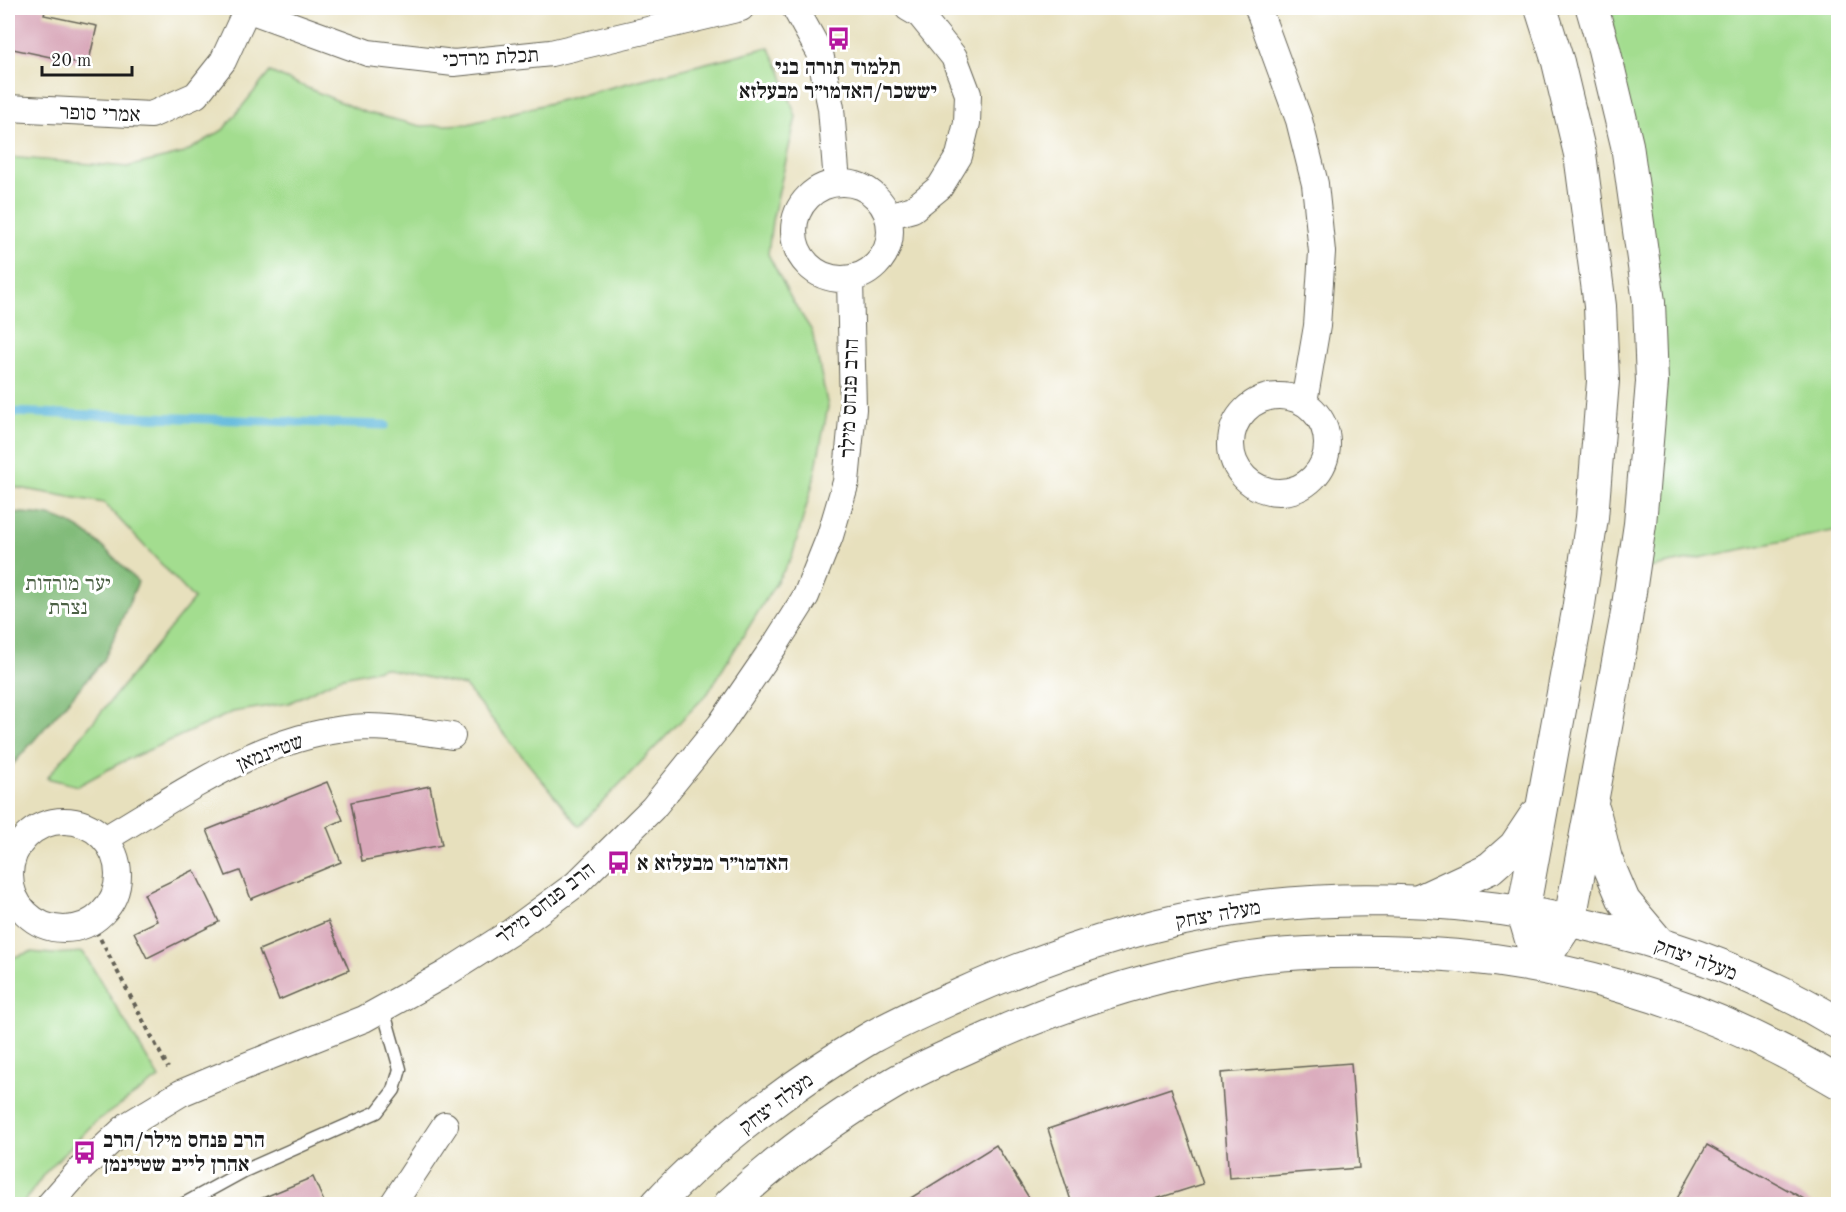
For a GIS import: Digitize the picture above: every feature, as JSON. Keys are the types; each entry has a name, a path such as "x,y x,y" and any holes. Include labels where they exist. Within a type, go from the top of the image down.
{"street":[{"name":"תכלת מרדכי","path":"245,8 368,53 454,63 551,53 741,8"},
{"name":"אמרי סופר","path":"8,108 151,115 196,95 223,61 245,8"},
{"path":"795,8 820,53 831,108 837,183"},
{"path":"888,216 913,209 940,187 959,156 967,123 968,94 954,57 920,15 908,8"},
{"path":"1258,8 1299,120 1315,184 1322,252 1317,326 1304,402"},
{"path":"1539,966 1523,912 1578,611 1592,518 1603,381 1600,306 1580,154 1558,62 1541,8"},
{"path":"1539,966 1570,920 1626,619 1640,524 1652,382 1649,302 1627,145 1592,8"},
{"path":"837,183 855,184 868,190 881,201 888,216 891,232 888,248 879,263 866,274 850,280 828,278 813,270 801,258 795,242 794,225 798,211 807,197 821,187 837,183"},
{"name":"הרב פנחס מילר","path":"50,1204 79,1171 128,1125 181,1094 364,1019 445,974 502,938 576,884 653,808 720,725 807,596 830,536 846,482 854,410 850,280"},
{"name":"שטיינמאן","path":"105,840 184,792 255,753 295,739 336,730 370,727 452,736"},
{"path":"1591,801 1606,859 1624,901 1661,945"},
{"path":"1418,902 1490,868 1515,846 1541,807"},
{"path":"72,821 90,827 105,840 115,855 119,875 116,894 106,910 92,923 72,930 52,929 35,922 11,902 12,860 20,843 34,830 54,822 72,821"},
{"name":"מעלה יצחק","path":"657,1204 708,1156 758,1114 825,1066 871,1037 948,1000 1048,957 1115,936 1233,910 1294,903 1354,900 1418,902 1523,912 1570,920 1661,945 1729,969 1839,1023"},
{"path":"730,1204 788,1154 896,1082 1010,1028 1066,1005 1129,985 1240,960 1355,951 1415,952 1567,971 1665,999 1698,1012 1793,1055 1839,1082"},
{"path":"393,1204 446,1125"}],"lane":[{"path":"184,1204 244,1170 377,1112 394,1090 400,1069 383,1009"}],"path":[{"path":"92,923 181,1094"}],"green space":[{"path":"1610,8 1837,8 1838,530 1644,569 1654,362"},
{"path":"769,47 781,71 796,117 772,221 768,254 792,300 812,331 828,407 813,483 792,557 708,693 579,826 465,686 384,668 339,678 289,703 233,712 120,763 78,786 47,778 194,599 104,503 8,486 8,157 127,167 184,153 223,130 270,72 364,112 421,126 468,124"},
{"name":"יער מורדות נצרת","path":"8,512 49,516 75,526 98,542 138,582 104,660 8,770"},
{"path":"30,952 53,954 83,952 159,1078 94,1123 44,1174 23,1204 8,1204 8,959"}],"building":[{"path":"8,8 46,8 44,15 97,26 88,65 8,48"},
{"path":"327,782 343,820 327,827 341,862 251,899 240,871 226,876 207,830"},
{"path":"430,786 442,845 362,861 351,802"},
{"path":"194,870 219,922 147,958 134,932 157,921 144,894"},
{"path":"328,921 349,970 279,1000 259,950"},
{"path":"1351,1063 1359,1168 1229,1178 1221,1073"},
{"path":"1171,1088 1203,1184 1140,1204 1072,1204 1048,1129"},
{"path":"996,1145 1033,1204 901,1204"},
{"path":"1707,1145 1813,1204 1674,1204"},
{"path":"313,1177 325,1204 248,1204"}],"waterway":[{"path":"8,412 385,425"}],"place":[{"name":"תלמוד תורה בני יששכר/האדמו״ר מבעלזא","path":"838,39"},
{"name":"האדמו״ר מבעלזא א","path":"619,863"},
{"name":"הרב פנחס מילר/הרב אהרן לייב שטיינמן","path":"85,1152"}]}
